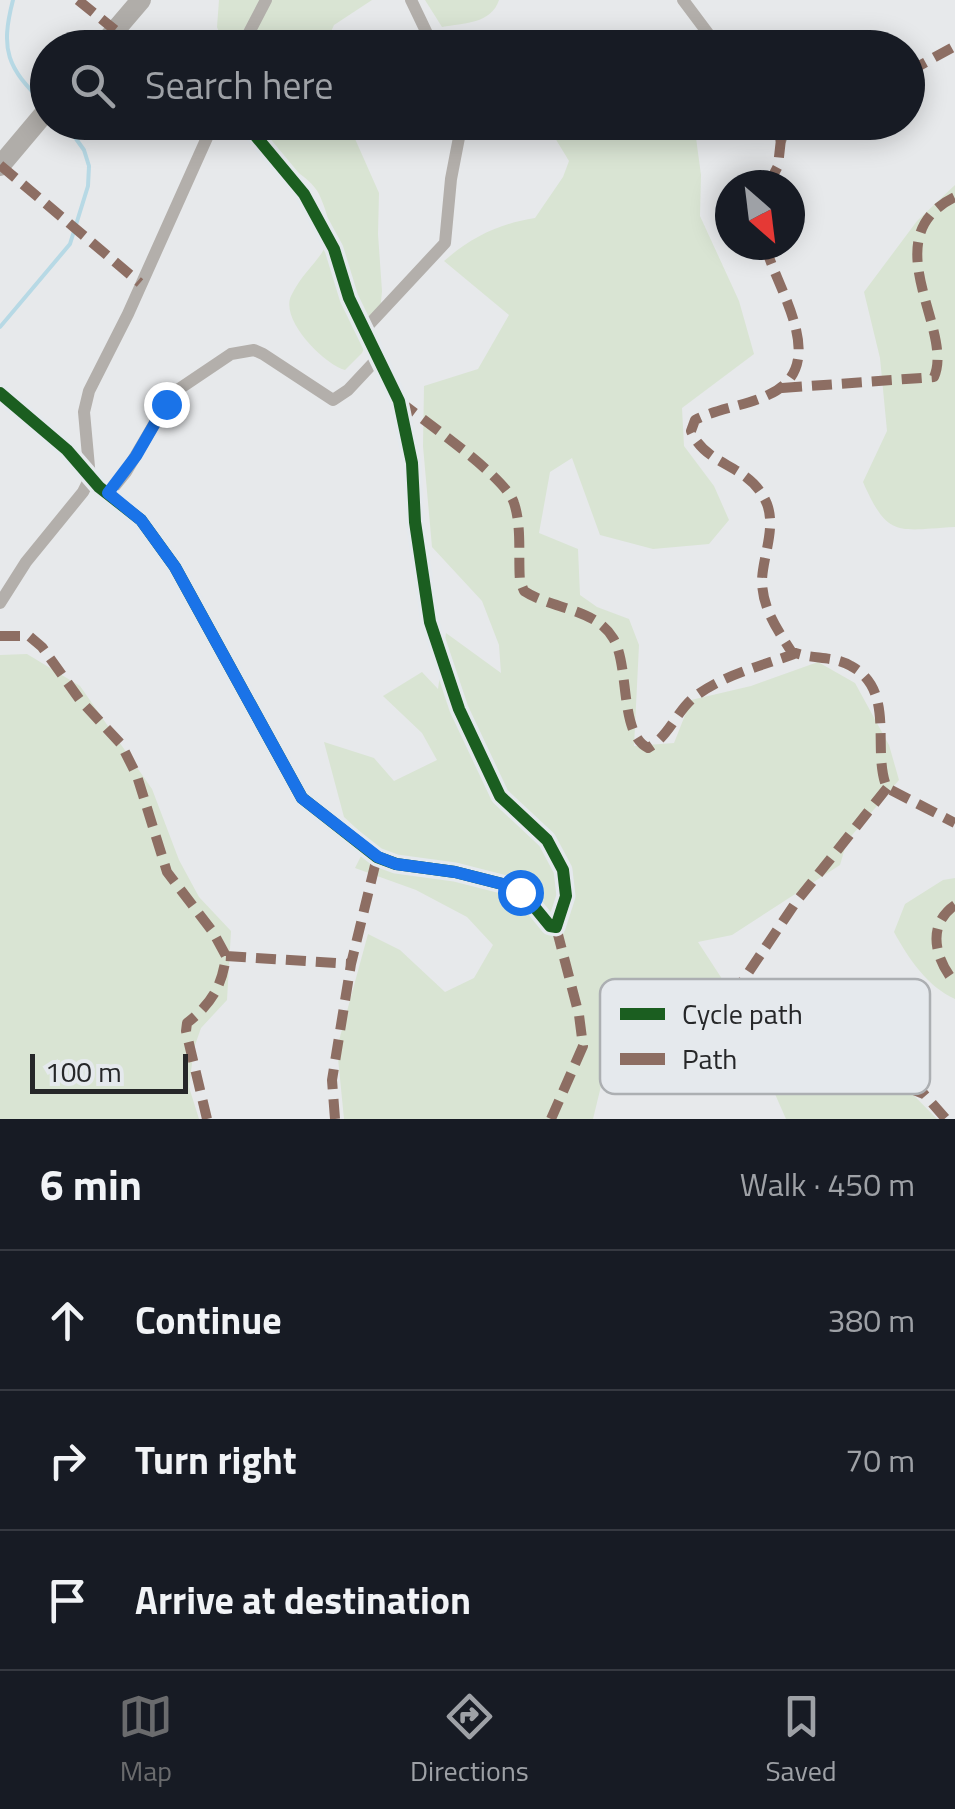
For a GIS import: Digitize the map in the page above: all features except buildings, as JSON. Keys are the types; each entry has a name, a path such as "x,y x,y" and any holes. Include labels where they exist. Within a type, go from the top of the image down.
{"highway":[{"path":"115,30 141,0"},
{"path":"0,166 30,130"}],"street":[{"path":"250,30 266,0"},
{"path":"411,0 425,30"},
{"path":"683,0 705,30"},
{"path":"0,603 90,478 84,412 89,391 206,140"},
{"path":"0,393 141,520 175,567 302,798 378,857 510,886 550,926 556,927 566,896 564,870 547,840 500,796 459,709 430,622 419,554 412,463 399,401 349,298 334,250 304,194 259,140"},
{"path":"364,330 445,243 459,140"},
{"path":"108,493 136,456 166,404 191,378 231,354 254,350 263,354 333,400 377,359"}],"green space":[{"path":"219,0 372,0 332,30 217,27"},
{"path":"425,0 499,0 483,18 442,27"},
{"path":"254,140 356,140 379,193 380,312 362,353 345,370 306,340 289,306 299,282 328,241 329,229 319,194 304,177"},
{"path":"556,140 696,140 700,216 715,249 715,260 720,260 739,301 754,354 682,408 684,446 714,486 729,520 709,544 653,549 600,535 572,458 550,472 539,533 578,549 580,595 597,607 629,619 639,645 634,746 674,743 691,700 751,686 818,662 855,683 889,745 899,780 847,841 840,865 732,935 698,942 722,979 600,979 600,1090 593,1119 344,1119 337,1048 368,934 400,950 445,992 474,978 493,945 467,917 416,890 355,868 369,840 344,817 324,742 374,758 394,781 437,760 422,733 383,696 422,672 438,689 446,633 501,673 499,645 482,601 432,547 423,446 424,386 478,369 509,315 444,261 486,233 535,218 563,177 569,161"},
{"path":"955,185 955,527 907,529 888,522 880,514 863,482 887,431 880,358 864,292 917,221"},
{"path":"27,654 80,686 152,789 179,860 199,897 231,931 227,1000 201,1028 194,1048 189,1087 199,1119 0,1119 0,655"},
{"path":"955,878 955,999 920,971 894,932 905,904 943,880"},
{"path":"775,1094 912,1094 937,1119 786,1119"}],"waterway":[{"path":"13,0 7,45 15,68 30,88"},
{"path":"0,327 70,244 88,186 89,166 77,140"}],"marked path":[{"path":"78,0 115,30"},
{"path":"925,63 955,46"},
{"path":"776,170 781,140"},
{"path":"0,165 140,283"},
{"path":"782,388 934,377 938,357 917,259 920,235 931,214 955,197"},
{"path":"770,260 795,327 799,347 796,366 787,382 768,395 695,420 691,431 707,452 750,480 767,504 770,523 763,590 771,618 791,651 844,663 865,677 878,706 887,788 955,823"},
{"path":"399,401 481,465 508,492 516,512 524,591 584,615 613,638 633,729 648,748 662,737 690,701 708,688 794,654"},
{"path":"0,636 29,636 42,647 80,700 121,744 137,776 167,872 213,932 226,956 214,994 187,1023 186,1031 207,1119"},
{"path":"744,979 796,902 887,788"},
{"path":"335,1119 332,1080 351,964 377,857"},
{"path":"955,905 946,913 937,932 942,964 955,983"},
{"path":"551,1119 583,1046 556,927"},
{"path":"226,956 351,964"},
{"path":"924,1094 946,1119"}],"cycle path":[{"path":"0,393 67,450 99,487 141,520 175,567 302,798 377,857 510,886 550,926 556,927 566,896 563,870 547,840 500,796 459,709 430,622 415,522 412,463 399,401 349,298 334,249 304,194 259,140"}],"route":[{"path":"166,404 126,472 108,493 141,520 175,567 302,798 378,857 396,864 455,872 520,892"}]}
